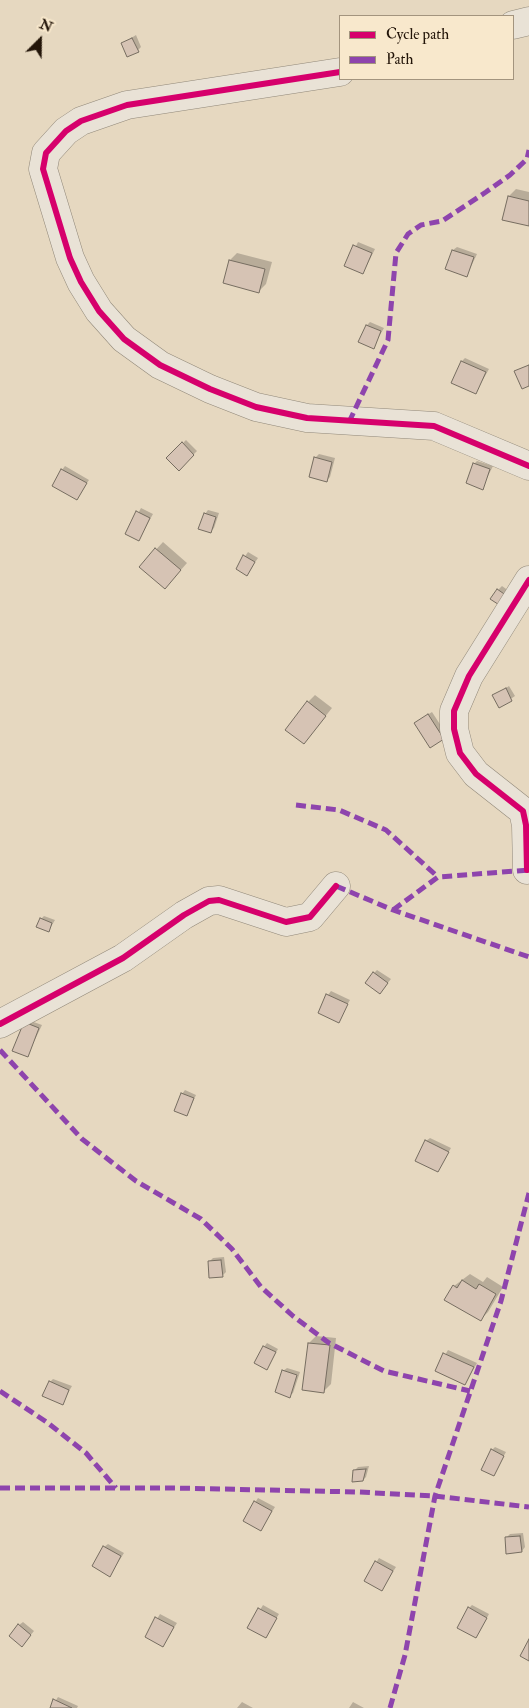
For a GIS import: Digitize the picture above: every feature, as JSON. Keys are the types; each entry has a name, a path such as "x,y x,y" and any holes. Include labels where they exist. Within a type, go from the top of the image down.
{"street":[{"path":"524,0 529,10"},
{"path":"514,25 529,21"},
{"path":"339,72 127,105 81,121 66,131 46,153 43,170 70,258 80,282 100,311 124,339 160,365 210,389 256,407 307,418 434,426 529,466"},
{"path":"527,870 526,825 523,811 476,774 460,753 454,729 454,711 469,676 529,580"},
{"path":"0,1024 123,958 184,915 209,901 219,900 286,922 310,917 336,886"}],"building":[{"path":"132,38 139,52 127,57 121,43"},
{"path":"508,196 529,201 529,226 502,220"},
{"path":"353,245 372,253 363,274 344,266"},
{"path":"452,250 474,257 467,277 445,269"},
{"path":"229,260 265,269 259,293 223,283"},
{"path":"366,325 381,331 374,349 358,342"},
{"path":"461,361 486,372 476,394 451,383"},
{"path":"529,365 529,386 522,389 514,371"},
{"path":"182,442 194,455 179,471 166,458"},
{"path":"314,457 332,462 327,482 309,477"},
{"path":"473,463 490,469 483,490 466,483"},
{"path":"61,469 87,483 77,500 52,486"},
{"path":"136,511 150,518 139,541 125,534"},
{"path":"204,513 216,517 211,533 198,529"},
{"path":"155,548 181,570 165,589 139,567"},
{"path":"243,555 255,562 247,576 236,569"},
{"path":"497,589 510,598 504,608 490,599"},
{"path":"506,688 512,701 499,708 492,695"},
{"path":"307,701 326,716 304,744 285,730"},
{"path":"428,714 444,739 430,748 414,723"},
{"path":"40,918 52,923 49,932 36,927"},
{"path":"373,972 388,983 380,994 365,983"},
{"path":"326,994 348,1004 339,1023 318,1013"},
{"path":"24,1022 39,1028 28,1057 12,1051"},
{"path":"181,1093 194,1098 187,1116 174,1111"},
{"path":"425,1140 449,1152 438,1172 415,1161"},
{"path":"221,1260 223,1277 209,1278 208,1261"},
{"path":"462,1280 476,1289 479,1284 496,1294 481,1321 444,1300 453,1285 457,1288"},
{"path":"308,1343 330,1345 324,1393 302,1390"},
{"path":"263,1346 276,1352 267,1370 254,1363"},
{"path":"443,1353 474,1367 465,1385 435,1371"},
{"path":"282,1370 297,1375 290,1398 275,1392"},
{"path":"49,1381 69,1390 63,1405 42,1396"},
{"path":"491,1449 504,1456 494,1476 481,1470"},
{"path":"366,1469 363,1481 352,1482 353,1470"},
{"path":"254,1501 272,1511 261,1531 243,1521"},
{"path":"520,1536 522,1552 506,1554 505,1537"},
{"path":"103,1546 121,1556 110,1577 92,1566"},
{"path":"375,1561 393,1571 382,1591 364,1581"},
{"path":"468,1607 487,1618 476,1638 457,1628"},
{"path":"258,1608 277,1618 266,1638 247,1628"},
{"path":"155,1617 174,1627 163,1647 145,1637"},
{"path":"18,1624 31,1635 22,1647 9,1636"},
{"path":"529,1639 529,1661 520,1656"},
{"path":"53,1699 72,1708 50,1708"}],"marked path":[{"path":"349,422 388,340 396,253 408,234 421,225 442,221 486,192 510,175 527,159 529,150"},
{"path":"296,805 339,810 386,830 438,877"},
{"path":"393,910 438,877 529,870"},
{"path":"336,886 393,910 529,957"},
{"path":"0,1050 82,1139 136,1181 201,1219 232,1249 261,1287 293,1316 329,1343 384,1371 470,1391"},
{"path":"390,1708 405,1655 435,1496 501,1301 529,1193"},
{"path":"0,1391 48,1423 86,1453 116,1488"},
{"path":"0,1488 174,1488 358,1492 435,1496 529,1507"}],"cycle path":[{"path":"339,72 127,105 81,121 66,131 46,153 43,169 70,258 81,282 99,311 124,339 160,365 210,389 256,407 307,418 434,426 529,466"},
{"path":"527,870 526,825 523,811 476,774 460,753 454,729 454,711 469,676 529,580"},
{"path":"0,1024 123,958 184,915 209,901 219,900 286,922 310,917 336,886"}]}
